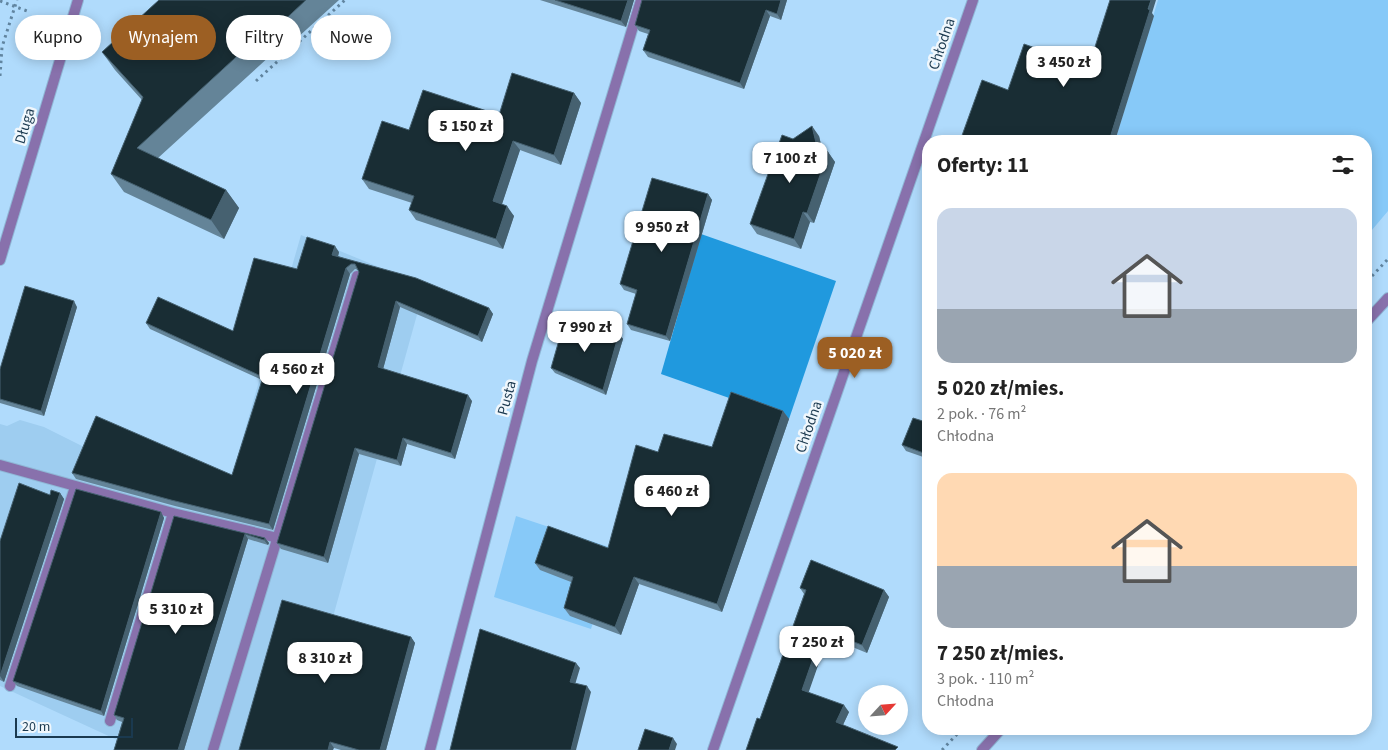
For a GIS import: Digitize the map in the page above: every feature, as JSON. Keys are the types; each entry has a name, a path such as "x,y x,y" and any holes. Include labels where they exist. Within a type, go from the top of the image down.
{"street":[{"name":"Długa","path":"0,260 78,0"},
{"name":"Pusta","path":"430,750 532,361 641,0"},
{"name":"Chłodna","path":"926,135 973,0"},
{"name":"Chłodna","path":"713,750 922,147"},
{"path":"213,750 357,276"},
{"path":"1372,315 1388,298"},
{"path":"0,465 173,513 278,538"},
{"path":"10,686 75,487"},
{"path":"110,721 173,513"},
{"path":"982,750 996,735"}],"path":[{"path":"0,76 2,47 18,0"},
{"path":"256,81 345,0"},
{"path":"0,1 26,11"},
{"path":"1372,276 1388,259"},
{"path":"942,750 956,735"}],"shaded area":[{"path":"1158,0 1388,0 1388,211 1372,230 1372,135 1117,135"},
{"path":"701,234 836,281 789,419 661,374"},
{"path":"301,235 425,286 296,750 139,750 0,686 0,424 7,426 20,420 44,427 88,449 231,479"},
{"path":"516,516 615,549 591,629 494,597"}],"building":[{"path":"159,0 306,0 290,15 226,15 226,60 233,60 137,148 226,190 211,220 111,174 143,97 102,52 111,44 111,60 216,60 216,15 143,15"},
{"path":"555,0 628,0 621,21"},
{"path":"642,0 781,0 777,14 766,10 740,83 643,50 650,30 635,25"},
{"path":"1110,0 1151,0 1148,9 1150,10 1111,135 962,135 982,80 1008,90 1024,44 1083,65 1088,52 1093,53"},
{"path":"512,73 574,93 554,155 513,141 493,201 507,206 496,239 409,210 414,196 362,179 382,121 409,130 423,90 499,115"},
{"path":"812,126 817,147 828,152 807,213 803,212 794,239 750,224 782,135 793,139"},
{"path":"652,178 708,194 666,336 627,324 637,290 620,284"},
{"path":"307,237 335,246 332,255 416,278 489,308 478,336 396,301 378,367 468,395 451,453 403,438 397,460 355,448 324,557 277,543 359,272 355,264 351,264 346,268 269,524 72,473 96,416 232,475 263,377 146,323 158,297 233,331 254,258 297,269"},
{"path":"25,286 74,301 41,411 0,399 0,369"},
{"path":"565,319 619,333 603,390 551,368"},
{"path":"731,392 783,411 717,604 634,577 615,627 564,608 573,577 535,563 548,526 608,548 636,445 658,452 664,434 712,447"},
{"path":"913,418 922,421 922,452 902,445"},
{"path":"19,483 50,495 51,490 60,493 0,676 0,541"},
{"path":"76,489 161,512 101,711 13,681"},
{"path":"174,516 265,538 264,540 245,534 178,750 114,750 124,718 114,715"},
{"path":"811,560 884,590 862,645 823,630 802,690 844,705 836,722 858,731 858,735 868,735 898,747 895,750 746,750 757,718 760,719 806,590 800,588"},
{"path":"282,600 411,637 380,750 359,750 330,742 328,750 239,750"},
{"path":"480,629 576,663 570,682 587,686 571,750 450,750"},
{"path":"645,729 673,738 669,750 638,750"}]}
